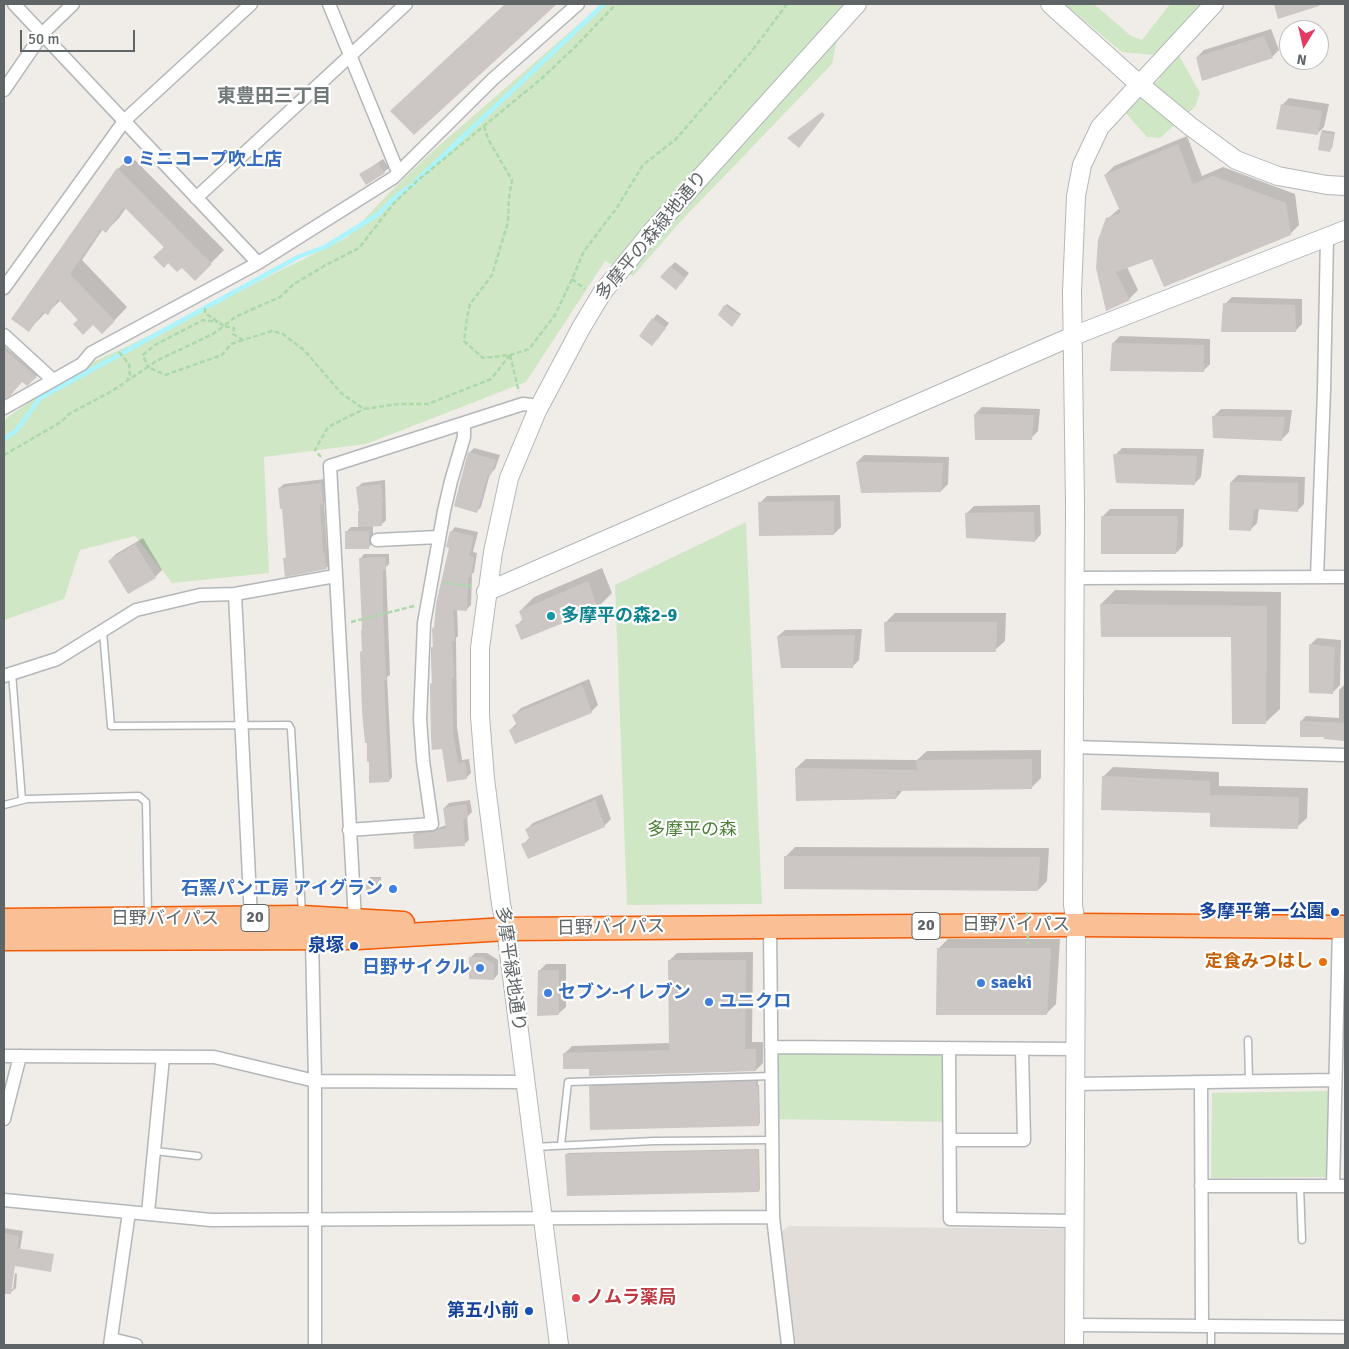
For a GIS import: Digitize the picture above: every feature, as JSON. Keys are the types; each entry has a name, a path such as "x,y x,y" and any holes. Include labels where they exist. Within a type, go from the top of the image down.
{"highway":[{"name":"日野バイパス","path":"4,920 302,917 506,929"},
{"name":"日野バイパス","path":"4,938 358,938 506,929 770,926 1076,925 1342,927"}],"street":[{"path":"14,4 258,263"},
{"path":"4,90 43,33 73,4"},
{"path":"4,288 124,120 251,4"},
{"path":"329,4 398,172"},
{"path":"196,198 406,4"},
{"path":"4,408 82,364 91,353 258,263 393,178 493,78 578,4"},
{"name":"多摩平の森緑地通り","path":"481,589 493,552 509,478 531,405 602,293 653,230 857,4"},
{"path":"1050,4 1139,84 1190,126 1236,160 1278,176 1327,185 1345,186"},
{"path":"1074,1345 1076,925 1072,905 1075,578 1073,239 1076,196 1082,165 1100,127 1214,4"},
{"path":"481,589 1073,336 1345,230"},
{"path":"1317,576 1324,390 1327,237"},
{"path":"4,335 53,380"},
{"path":"355,920 330,466 464,423 531,405"},
{"path":"349,830 432,824 423,761 420,719 424,623 438,536 450,481 464,437 464,423"},
{"path":"378,540 438,536"},
{"path":"8,674 57,660 136,610 200,595 235,594 335,576"},
{"path":"1075,578 1345,577"},
{"name":"多摩平緑地通り","path":"481,589 480,716 485,779 559,1345"},
{"path":"235,594 251,918"},
{"path":"1073,747 1345,755"},
{"path":"770,926 773,1217 788,1345"},
{"path":"1201,1186 1339,1186 1335,1080 1342,927"},
{"path":"312,938 316,1081 315,1345"},
{"path":"771,1047 1076,1049"},
{"path":"949,1048 950,1219 1074,1222"},
{"path":"950,1140 1024,1140 1022,1049"},
{"path":"4,1056 214,1057 316,1081 526,1082"},
{"path":"4,1119 20,1056"},
{"path":"148,1213 163,1057"},
{"path":"1075,1084 1335,1080"},
{"path":"1201,1082 1201,1186 1206,1325"},
{"path":"4,1200 211,1220 773,1217"},
{"path":"129,1212 110,1342 136,1345"},
{"path":"1074,1325 1345,1327"}],"lane":[{"path":"103,632 111,726 289,725 291,729 302,917"},
{"path":"8,674 22,800"},
{"path":"4,805 28,799 139,796 146,802 148,919"},
{"path":"1248,1040 1249,1082"},
{"path":"561,1145 568,1082 772,1076"},
{"path":"533,1147 654,1141 772,1140"},
{"path":"155,1151 198,1156"},
{"path":"1300,1186 1302,1240"},
{"path":"1206,1325 1211,1345"}],"path":[{"path":"126,380 137,375 156,361 213,334 235,317 280,298 294,284 359,248 394,203 417,181 541,79 616,4"},
{"path":"484,125 488,140 512,180 508,222 492,274 470,304 464,341 483,358 510,355 529,349 555,315 584,251 616,209 643,164 676,138 751,52 787,4"},
{"path":"205,292 205,313 224,326 234,328 233,334 243,340"},
{"path":"218,322 203,320 155,345 143,355 148,367 166,375 222,355 231,344 272,331 283,334 305,350 341,393 364,409"},
{"path":"4,454 61,422 69,414 112,391 130,376 129,364 110,343"},
{"path":"510,355 514,378 531,405"},
{"path":"330,466 315,450 328,427 364,409 399,404 428,404 492,379 510,355"},
{"path":"431,581 481,589"},
{"path":"338,625 427,602"},
{"path":"1027,912 1028,944"}],"shaded area":[{"path":"789,1226 1066,1229 1064,1345 796,1345 781,1232"}],"green space":[{"path":"602,4 844,4 832,64 680,222 633,276 605,261 526,382 366,444 264,457 269,573 172,583 135,536 80,550 64,599 4,620 4,420 73,371 128,346 348,237 388,194 434,150"},
{"path":"1064,4 1094,4 1131,36 1142,40 1170,4 1204,4 1170,39 1200,93 1195,107 1160,138 1147,137 1123,110 1160,79 1153,55 1122,52"},
{"name":"多摩平の森","path":"746,522 762,904 627,905 615,585"},
{"path":"771,1047 949,1048 950,1122 772,1119"},
{"path":"1328,1091 1326,1177 1211,1178 1212,1093"}],"building":[{"path":"505,4 557,4 414,135 390,111"},
{"path":"1274,4 1319,4 1319,6 1278,19"},
{"path":"1264,36 1273,58 1202,81 1196,57"},
{"path":"1281,104 1322,111 1318,135 1276,129"},
{"path":"822,112 825,115 799,148 787,138"},
{"path":"1321,132 1334,134 1330,152 1318,150"},
{"path":"1178,144 1193,184 1213,176 1286,203 1291,235 1164,287 1152,259 1116,272 1130,300 1106,311 1096,268 1098,240 1106,218 1121,213 1104,175"},
{"path":"378,163 385,173 366,185 359,174"},
{"path":"117,168 212,264 195,281 182,268 177,272 168,263 164,268 153,257 164,247 124,207 106,233 101,229 70,274 115,321 102,334 93,325 83,335 73,324 78,320 58,299 48,315 43,312 29,332 11,319"},
{"path":"670,266 685,278 676,290 660,277"},
{"path":"1223,303 1295,305 1296,332 1221,332"},
{"path":"724,305 740,316 732,327 718,315"},
{"path":"652,318 666,328 652,346 639,336"},
{"path":"1112,343 1204,345 1204,372 1110,371"},
{"path":"4,349 37,377 27,386 22,382 10,396 4,399"},
{"path":"974,414 1034,415 1032,440 975,440"},
{"path":"1212,416 1285,417 1282,441 1213,438"},
{"path":"468,452 496,460 491,475 488,474 477,513 454,506"},
{"path":"1113,454 1197,456 1195,485 1116,483"},
{"path":"856,462 943,463 941,492 861,493"},
{"path":"1230,482 1298,483 1298,512 1254,509 1251,531 1229,530"},
{"path":"321,483 323,504 320,505 323,553 327,569 285,577 283,558 286,558 282,509 280,509 278,488"},
{"path":"381,484 383,502 382,526 358,527 359,511 356,487"},
{"path":"834,501 834,535 759,536 758,502"},
{"path":"1034,512 1035,542 966,538 965,513"},
{"path":"1101,516 1178,516 1176,554 1101,554"},
{"path":"345,531 369,531 369,549 345,549"},
{"path":"450,531 474,536 469,556 474,557 471,577 468,577 467,611 453,610 455,641 452,641 454,678 452,678 453,732 458,763 465,762 467,779 447,782 442,749 432,750 430,684 432,683 432,628 434,628 436,604 449,548 446,547"},
{"path":"135,544 156,578 128,594 108,561"},
{"path":"385,557 386,570 383,570 383,611 386,680 384,680 389,782 369,783 369,762 367,762 367,743 365,743 362,712 360,652 362,651 362,630 359,558"},
{"name":"多摩平の森2-9","path":"588,581 598,609 521,640 515,625 523,622 519,611"},
{"path":"1100,604 1267,606 1266,724 1232,724 1231,637 1101,637"},
{"path":"884,622 997,622 996,652 885,652"},
{"path":"855,635 853,668 781,668 777,636"},
{"path":"1309,644 1335,647 1333,694 1309,693"},
{"path":"582,685 592,713 515,744 509,730 517,726 512,715"},
{"path":"1300,721 1345,723 1345,741 1324,739 1324,737 1300,737"},
{"path":"1032,759 1032,789 897,791 896,799 796,801 795,768 917,770 916,760"},
{"path":"1102,776 1210,781 1210,795 1299,797 1298,829 1210,827 1210,813 1101,810"},
{"path":"595,800 605,827 528,859 521,844 530,840 525,829"},
{"path":"466,804 468,818 463,819 465,846 414,849 413,834 446,829 443,808"},
{"path":"784,856 1040,857 1038,891 784,889"},
{"path":"366,879 380,879 380,892 366,892"},
{"path":"937,948 1051,948 1047,1015 936,1015"},
{"path":"469,957 482,957 494,964 494,980 469,979"},
{"path":"668,960 746,960 745,1049 756,1049 756,1071 589,1076 589,1069 563,1069 563,1053 669,1050"},
{"name":"セブン-イレブン","path":"538,970 559,970 559,1015 537,1016"},
{"path":"756,1081 756,1086 758,1086 759,1126 590,1130 589,1086"},
{"path":"758,1150 759,1192 567,1196 565,1154"},
{"path":"4,1233 19,1236 17,1248 54,1254 51,1272 15,1266 11,1294 4,1294"}],"waterway":[{"path":"4,439 16,431 40,398 300,256 325,247 377,215 399,194 411,186 604,4"}],"place":[{"name":"ミニコープ吹上店","path":"128,160"},
{"name":"多摩平の森2-9","path":"551,616"},
{"name":"石窯パン工房 アイグラン","path":"393,889"},
{"name":"多摩平第一公園","path":"1335,912"},
{"name":"泉塚","path":"354,946"},
{"name":"定食みつはし","path":"1323,962"},
{"name":"日野サイクル","path":"480,968"},
{"name":"saeki","path":"981,983"},
{"name":"セブン-イレブン","path":"548,993"},
{"name":"ユニクロ","path":"709,1002"},
{"name":"ノムラ薬局","path":"576,1298"},
{"name":"第五小前","path":"529,1311"}],"district":[{"name":"東豊田三丁目","path":"274,97"}]}
